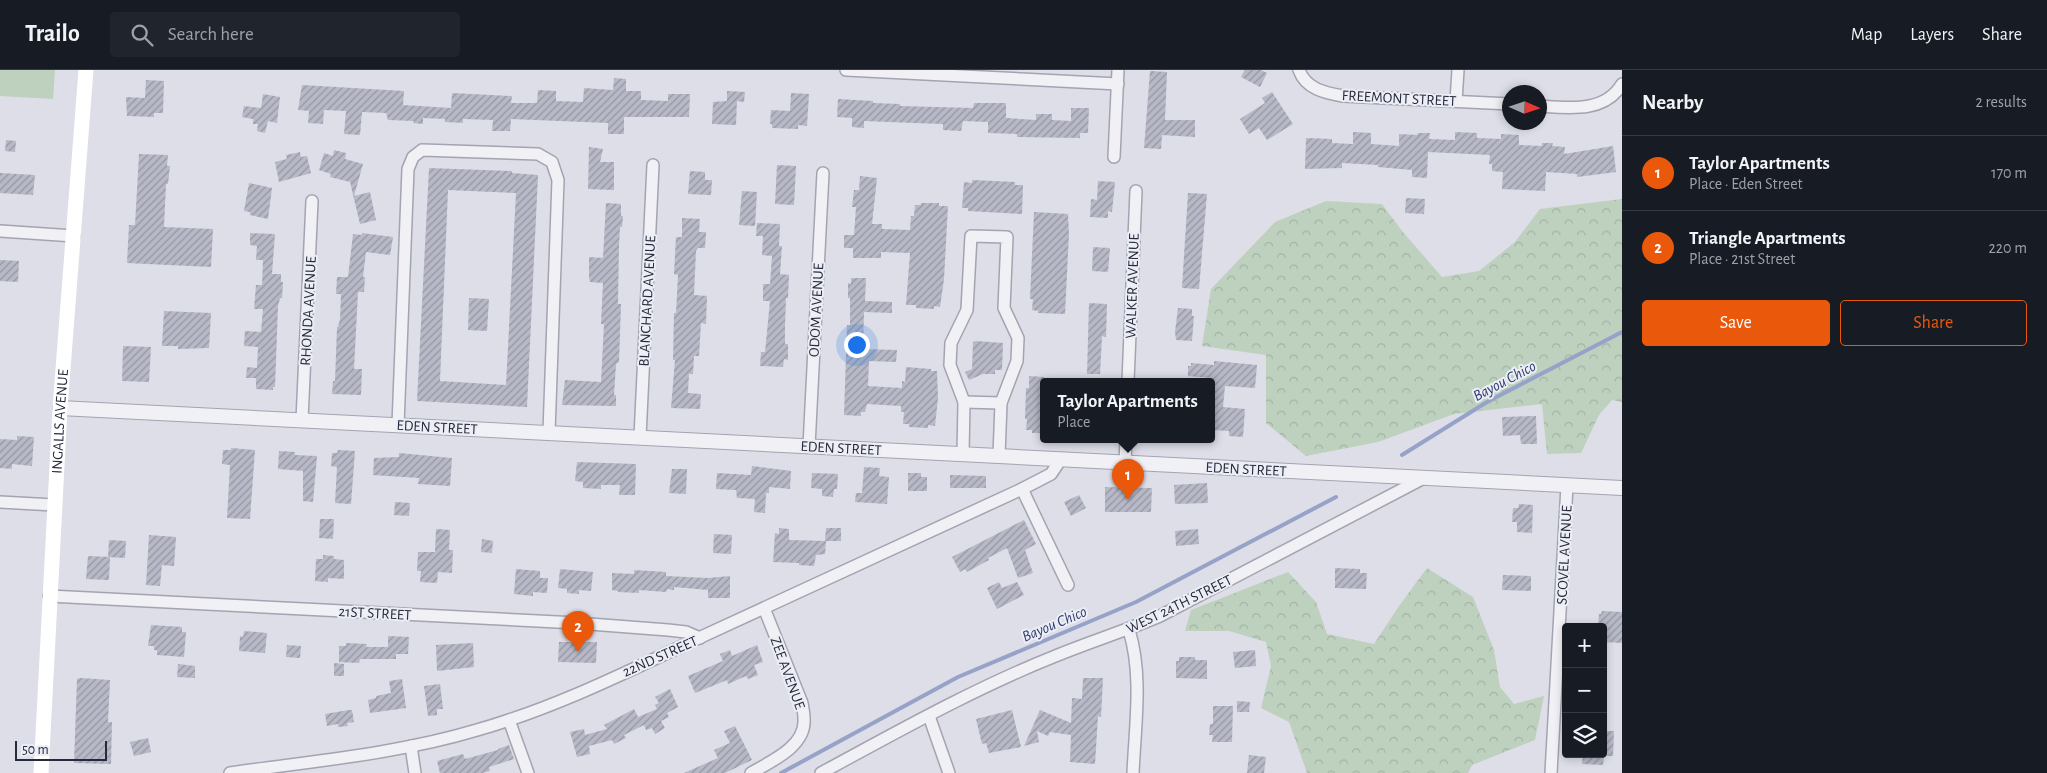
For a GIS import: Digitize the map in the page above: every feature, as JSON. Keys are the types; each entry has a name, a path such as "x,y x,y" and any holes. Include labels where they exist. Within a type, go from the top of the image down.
{"main road":[{"name":"INGALLS AVENUE","path":"41,773 60,408 86,70"}],"street":[{"path":"846,70 1118,84"},
{"path":"1114,157 1118,70"},
{"name":"FREEMONT STREET","path":"1299,70 1307,82 1316,90 1326,94 1502,104"},
{"path":"1456,101 1458,70"},
{"path":"1547,106 1570,108 1593,106 1611,98 1622,84"},
{"path":"398,425 408,169 413,157 422,150 538,154 552,162 558,180 548,432"},
{"name":"BLANCHARD AVENUE","path":"640,437 653,165"},
{"name":"ODOM AVENUE","path":"809,446 823,173"},
{"name":"WALKER AVENUE","path":"1128,378 1136,191"},
{"name":"RHONDA AVENUE","path":"302,420 312,201"},
{"path":"0,232 74,236"},
{"path":"963,454 964,402 950,365 951,343 967,310 971,236 1007,237 1004,308 1018,338 1017,361 1001,403 999,456"},
{"path":"964,402 1001,403"},
{"name":"EDEN STREET","path":"60,408 1622,488"},
{"path":"1125,463 1126,443"},
{"name":"22ND STREET","path":"230,773 264,771 411,746 478,730 509,720 556,702 700,638 1022,489 1051,474 1061,459"},
{"name":"WEST 24TH STREET","path":"821,773 968,696 1053,657 1129,630 1224,583 1422,479"},
{"name":"SCOVEL AVENUE","path":"1551,773 1568,486"},
{"path":"1022,489 1068,585"},
{"path":"0,502 54,505"},
{"name":"21ST STREET","path":"49,596 577,623 686,632 700,638"},
{"name":"ZEE AVENUE","path":"751,773 776,759 794,745 803,729 804,719 802,703 764,608"},
{"path":"1129,630 1135,648 1137,673 1133,773"},
{"path":"929,716 949,773"},
{"path":"509,720 528,773"},
{"path":"411,746 415,773"}],"green space":[{"path":"0,70 55,70 53,99 0,96"},
{"path":"1622,199 1622,402 1612,400 1599,415 1581,453 1547,454 1542,404 1454,414 1378,442 1306,456 1266,423 1266,355 1202,346 1211,289 1275,222 1326,201 1382,204 1402,231 1442,277 1479,271 1515,242 1540,209"},
{"path":"1427,568 1473,597 1494,650 1500,687 1514,704 1544,696 1535,740 1472,765 1468,773 1307,773 1289,722 1261,708 1271,666 1266,642 1229,631 1185,631 1191,610 1288,572 1316,602 1327,634 1374,644"}],"building":[{"path":"1245,70 1261,70 1267,73 1260,87 1241,77"},
{"path":"1150,71 1167,72 1165,120 1195,120 1195,137 1162,135 1161,149 1144,148"},
{"path":"614,78 626,79 626,91 641,91 641,100 668,101 668,94 690,94 689,117 624,117 624,134 608,134 608,123 511,119 510,131 492,131 493,120 463,119 463,123 445,122 445,119 423,118 423,124 413,123 414,121 388,120 386,113 362,112 360,135 344,134 346,111 324,110 323,124 308,123 309,111 298,110 302,85 404,91 403,105 451,108 452,93 512,96 511,103 537,103 538,90 556,91 556,101 583,102 584,88 613,90"},
{"path":"146,80 164,81 163,113 154,113 154,117 127,116 126,97 145,98"},
{"path":"727,91 745,92 744,102 737,101 736,125 712,124 713,102 727,101"},
{"path":"1272,92 1293,124 1267,140 1259,128 1249,134 1240,119 1265,103 1262,98"},
{"path":"791,93 809,94 807,126 798,125 798,129 772,128 772,124 770,124 771,110 790,111"},
{"path":"263,94 280,97 277,123 268,121 265,133 257,131 258,124 253,124 253,119 242,117 244,106 261,108"},
{"path":"838,99 900,104 900,106 973,108 974,103 1006,103 1006,118 1036,120 1036,114 1052,114 1052,120 1071,121 1071,108 1089,108 1088,133 1080,133 1080,138 1017,137 1017,134 988,133 988,122 963,121 961,131 943,130 943,124 864,121 864,128 852,127 852,118 837,117"},
{"path":"1353,132 1371,133 1371,144 1399,146 1399,134 1417,135 1418,133 1430,133 1429,139 1455,140 1455,132 1477,133 1477,138 1501,139 1501,134 1519,135 1519,145 1542,146 1542,143 1553,143 1552,146 1565,147 1564,154 1613,146 1616,172 1577,177 1577,174 1546,172 1545,191 1502,189 1503,172 1492,171 1492,164 1489,164 1490,155 1428,152 1427,178 1412,177 1412,170 1378,167 1378,165 1342,163 1342,168 1305,169 1306,138 1332,139 1332,143 1353,144"},
{"path":"6,140 16,141 15,152 5,151"},
{"path":"589,147 603,149 600,162 614,162 614,190 588,189"},
{"path":"334,150 346,153 345,159 363,164 354,196 370,192 376,220 360,224 350,182 330,177 331,174 319,170 324,153 333,156"},
{"path":"300,152 301,157 307,156 311,173 279,182 275,162 287,159 286,155"},
{"path":"139,154 168,155 167,166 170,166 168,184 166,184 164,227 213,229 211,267 127,263 129,225 135,225"},
{"path":"777,165 796,166 794,205 775,204"},
{"path":"429,168 512,171 512,173 538,175 527,407 417,401","holes":["448,190 516,193 506,385 440,381"]},
{"path":"690,171 705,172 705,180 712,180 711,195 688,194"},
{"path":"0,173 35,175 33,195 0,193"},
{"path":"860,176 877,178 872,224 882,224 882,229 910,230 911,216 914,216 915,205 939,203 939,206 948,206 944,279 940,307 934,306 934,309 916,308 916,305 906,305 910,253 881,252 881,258 853,258 853,248 844,248 844,235 854,235 856,207 852,207 854,190 859,190"},
{"path":"972,180 1015,182 1015,185 1023,185 1022,214 968,211 968,208 962,208 964,182 972,183"},
{"path":"1098,181 1115,182 1112,212 1108,211 1108,218 1090,217 1091,199 1097,200"},
{"path":"249,183 272,188 268,219 250,215 250,212 244,211"},
{"path":"742,191 757,192 755,226 739,225"},
{"path":"1188,193 1207,194 1199,289 1182,288"},
{"path":"1406,198 1425,199 1424,214 1405,213"},
{"path":"606,203 621,204 621,216 623,216 622,227 620,227 619,246 618,304 621,304 619,362 616,364 614,395 616,395 616,406 562,405 565,380 601,382 604,324 601,324 603,283 590,282 589,257 603,258"},
{"path":"1034,212 1068,214 1069,234 1065,314 1038,313 1038,311 1032,310 1033,299 1030,299"},
{"path":"682,218 700,219 699,232 706,232 705,248 698,248 696,251 694,295 707,296 706,324 701,323 699,356 694,356 693,374 689,374 688,393 701,394 700,409 671,408 675,360 673,360 674,313 676,313 678,275 674,274 676,237 682,237"},
{"path":"757,223 780,224 779,246 782,246 780,274 789,275 785,326 785,344 788,344 788,360 784,359 783,367 760,366 761,352 765,352 770,301 763,301 763,284 770,284 772,256 762,255 763,236 756,236"},
{"path":"250,233 275,234 272,274 281,274 281,282 283,282 282,298 280,298 278,306 275,387 273,387 273,390 256,389 256,378 246,378 247,367 257,368 258,347 244,346 245,331 261,332 263,309 254,309 256,285 262,285 263,260 256,260 257,246 250,245"},
{"path":"362,233 393,237 390,255 366,252 363,277 365,277 364,292 358,292 354,369 362,369 361,395 332,394 333,381 335,381 337,327 340,319 341,294 336,294 337,277 348,277 353,234 362,235"},
{"path":"1093,247 1110,248 1108,272 1092,271"},
{"path":"0,260 19,261 18,282 0,281"},
{"path":"851,278 866,278 865,301 892,302 892,313 864,312 863,349 897,350 896,362 869,361 868,386 902,388 902,381 905,382 906,367 937,371 938,398 935,426 928,425 928,428 909,427 909,424 903,424 904,412 901,412 901,406 867,404 865,412 861,412 861,416 844,415 847,325 850,325 848,283 851,284"},
{"path":"469,298 489,299 487,331 468,330"},
{"path":"1089,303 1107,304 1106,337 1102,336 1100,374 1087,374"},
{"path":"1178,308 1192,309 1192,316 1194,316 1192,341 1176,340"},
{"path":"164,311 211,313 209,348 178,349 178,346 162,346"},
{"path":"973,342 1003,343 1002,370 995,370 995,374 983,374 969,380 965,372 972,369"},
{"path":"123,346 151,347 149,382 122,381"},
{"path":"1214,361 1257,365 1255,388 1225,386 1223,407 1245,409 1243,437 1229,436 1229,431 1215,430 1215,378 1188,376 1188,366 1191,366 1191,363 1214,365"},
{"path":"1029,376 1044,377 1040,378 1040,433 1032,433 1032,430 1026,430 1026,388 1029,388"},
{"path":"1536,416 1537,444 1521,444 1520,435 1503,436 1502,417"},
{"path":"17,436 34,437 32,466 12,464 12,469 0,468 0,439 17,440"},
{"path":"231,448 255,450 250,519 227,518 230,465 222,464 223,450 231,450"},
{"path":"338,450 355,451 351,504 335,503 337,467 331,466 332,453 337,453"},
{"path":"279,451 295,452 295,455 317,456 313,502 303,501 303,471 278,469"},
{"path":"399,453 452,458 450,486 418,484 419,478 373,475 374,458 399,457"},
{"path":"577,462 636,464 635,495 619,495 620,485 601,485 601,489 583,488 583,482 575,481"},
{"path":"752,466 791,471 790,489 769,487 769,493 766,493 765,513 754,512 755,499 737,498 736,490 716,489 717,473 751,475"},
{"path":"864,467 880,468 879,476 889,477 887,504 855,502 856,493 862,493"},
{"path":"672,469 687,469 686,494 669,493"},
{"path":"812,473 838,474 837,489 834,489 833,497 822,496 822,489 811,488"},
{"path":"908,473 921,473 921,477 927,477 927,491 908,491"},
{"path":"950,475 986,476 986,488 950,488"},
{"path":"1207,483 1208,503 1175,504 1174,485"},
{"path":"1105,487 1152,488 1151,512 1105,512"},
{"path":"1079,495 1086,508 1071,516 1064,502"},
{"path":"395,502 410,503 409,516 394,515"},
{"path":"1519,504 1533,505 1532,533 1517,532 1517,522 1512,522 1513,508 1518,508"},
{"path":"320,519 334,519 333,539 319,538"},
{"path":"1024,520 1036,544 1025,550 1033,573 1018,578 1007,548 967,572 965,569 960,572 952,557"},
{"path":"779,528 789,529 789,540 826,541 825,554 816,555 814,566 799,565 799,563 773,562 775,533 779,534"},
{"path":"826,528 841,528 841,541 825,541"},
{"path":"436,529 450,530 449,550 453,550 452,573 438,572 437,583 420,582 421,571 417,571 418,552 435,552"},
{"path":"1198,529 1199,544 1176,546 1175,531"},
{"path":"714,534 732,535 731,554 713,553"},
{"path":"149,535 176,537 174,566 162,565 160,586 146,585"},
{"path":"482,539 493,541 492,553 481,552"},
{"path":"109,540 126,541 125,558 108,557"},
{"path":"323,555 334,556 334,559 344,560 344,579 328,578 328,582 315,581 316,559 323,559"},
{"path":"88,556 110,557 109,580 86,579"},
{"path":"1335,568 1360,569 1360,573 1367,573 1366,589 1335,588"},
{"path":"516,569 540,571 540,578 548,578 547,593 533,592 533,596 514,594"},
{"path":"560,569 593,572 591,591 579,590 579,594 567,593 567,589 558,588"},
{"path":"634,570 666,572 666,576 708,578 730,576 730,598 708,598 708,590 674,587 674,590 667,589 666,592 639,590 639,593 612,590 612,573 634,574"},
{"path":"1503,575 1531,576 1531,591 1502,590"},
{"path":"999,582 1002,588 1017,582 1024,595 997,609 987,588"},
{"path":"1602,611 1622,612 1622,643 1607,642 1607,623 1598,623 1599,614"},
{"path":"151,625 182,627 182,632 186,632 184,657 157,655 157,650 154,650 154,646 148,646"},
{"path":"244,631 267,633 265,653 239,651 240,636 243,637"},
{"path":"388,636 409,637 408,654 396,654 396,659 360,659 359,663 339,662 339,646 346,646 346,643 367,644 366,647 388,647"},
{"path":"559,642 597,642 596,663 558,662"},
{"path":"473,643 474,667 437,671 436,645"},
{"path":"287,645 301,646 300,658 286,657"},
{"path":"757,645 763,662 754,665 758,675 748,679 746,676 728,684 727,680 695,693 688,676 723,661 720,654 730,650 732,656"},
{"path":"1255,650 1256,666 1235,668 1233,652"},
{"path":"1179,657 1195,657 1195,660 1207,660 1207,679 1176,678 1176,661 1179,661"},
{"path":"334,663 344,664 344,676 334,676"},
{"path":"178,664 195,666 195,678 177,677"},
{"path":"1083,678 1103,678 1101,717 1098,716 1095,764 1070,762 1071,735 1050,732 1048,736 1037,731 1039,742 1024,746 1040,710 1071,723 1072,698 1082,699"},
{"path":"77,679 110,680 108,722 112,722 111,764 74,763"},
{"path":"402,679 406,708 370,713 368,700 391,693 389,681"},
{"path":"440,684 443,709 437,709 437,715 428,716 424,686"},
{"path":"670,689 678,707 667,713 669,717 661,721 665,728 655,734 652,728 646,730 644,725 624,735 626,738 614,744 612,740 589,746 590,754 577,757 570,732 584,729 585,735 607,729 604,725 634,709 638,717 657,709 655,705 659,703 655,697"},
{"path":"1237,701 1250,702 1249,712 1237,712"},
{"path":"1213,706 1233,706 1232,742 1212,742 1213,735 1209,735 1210,724 1213,724"},
{"path":"352,710 354,722 347,723 348,726 338,727 338,724 327,726 325,714"},
{"path":"1012,710 1021,747 989,753 986,743 982,744 976,719"},
{"path":"735,726 752,760 725,773 684,773 718,758 714,750 730,743 724,731"},
{"path":"1607,731 1614,731 1613,756 1607,756"},
{"path":"148,738 151,752 134,756 130,742"},
{"path":"509,745 514,759 489,767 490,771 482,773 440,773 437,761 463,754 465,759"},
{"path":"1249,755 1266,757 1264,773 1247,773"},
{"path":"1583,758 1604,758 1603,765 1582,764"}],"waterway":[{"name":"Bayou Chico","path":"1402,455 1487,402 1622,332"},
{"name":"Bayou Chico","path":"781,773 958,677 1136,602 1336,497"}],"place":[{"name":"Taylor Apartments","path":"1128,500"},
{"name":"Triangle Apartments","path":"578,652"}]}
